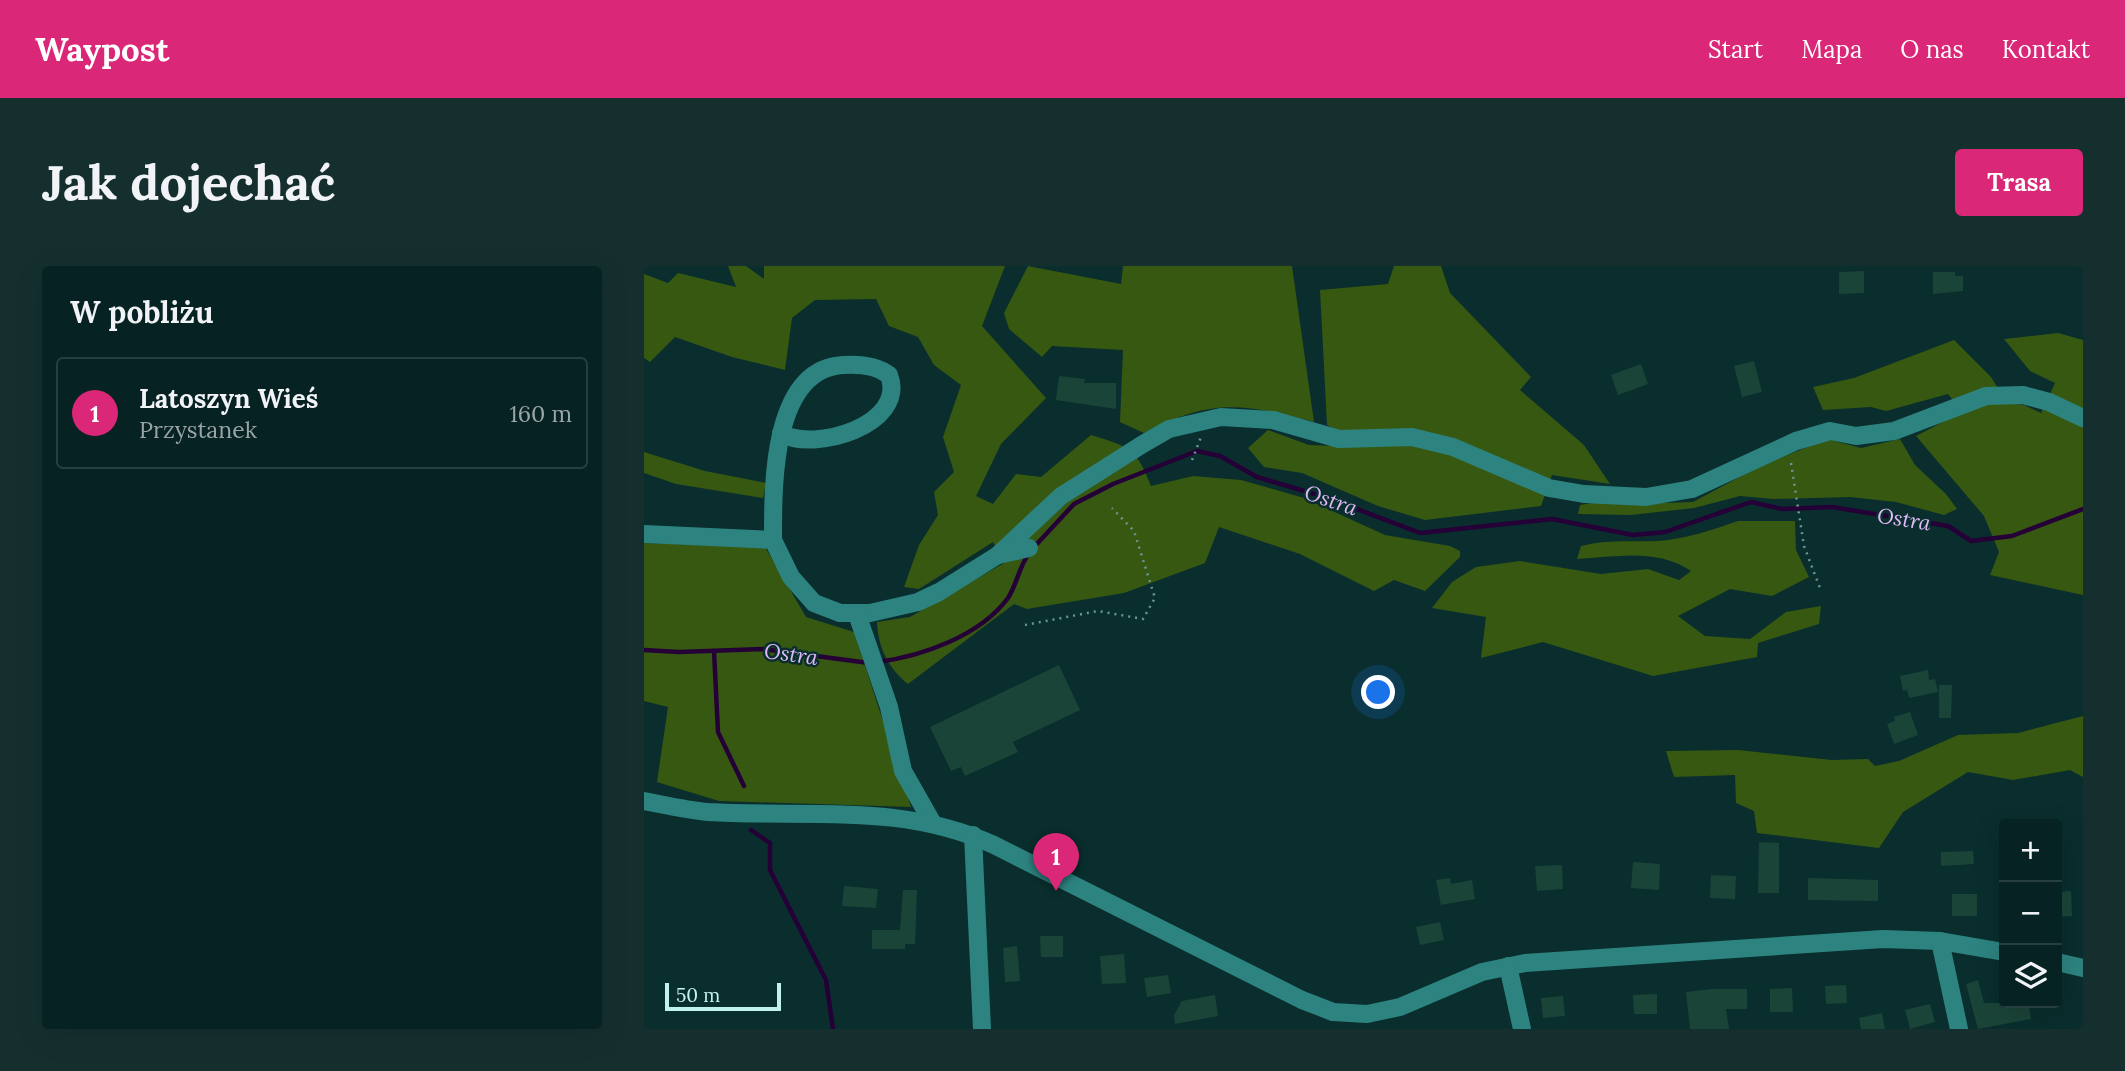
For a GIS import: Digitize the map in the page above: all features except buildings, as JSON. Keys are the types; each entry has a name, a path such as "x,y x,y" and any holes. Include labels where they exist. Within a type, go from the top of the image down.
{"street":[{"path":"781,433 793,440 810,440 862,428 873,421 891,399 893,386 889,375 870,366 850,364 813,373 793,401 781,433 773,540 791,577 814,603 825,610 857,614 918,602 998,555 1061,496 1143,444 1169,429 1221,417 1273,420 1339,439 1412,437 1453,447 1549,488 1608,496 1646,497 1679,493 1829,431 1856,436 1894,431 1955,406 1998,394 2036,398 2083,418"},
{"path":"644,534 773,540"},
{"path":"998,555 1029,548"},
{"path":"857,614 889,707 903,771 932,822"},
{"path":"644,801 708,812 873,814 932,822 973,835 1302,1000 1333,1012 1355,1015 1382,1013 1466,978 1508,966 1883,939 1940,941 1999,951"},
{"path":"973,835 982,1029"},
{"path":"1940,941 1959,1029"},
{"path":"2062,963 2083,968"},
{"path":"1508,966 1522,1029"}],"path":[{"path":"1192,460 1199,444"},
{"path":"1783,448 1792,465 1804,546 1820,588"},
{"path":"1025,625 1098,611 1143,619 1155,598 1134,531 1112,508"}],"green space":[{"path":"728,266 746,266 764,279 764,266 1005,266 982,326 1046,398 1001,444 976,496 993,504 1016,474 1041,477 1091,435 1130,450 1141,463 1151,486 1193,476 1241,480 1304,498 1385,535 1450,546 1460,551 1460,557 1425,591 1394,580 1374,591 1300,554 1219,527 1205,563 1124,593 1027,609 1014,604 908,684 885,656 879,640 877,622 910,617 1004,563 993,542 919,589 904,587 919,545 938,515 934,492 954,472 943,437 961,385 934,365 918,337 889,326 876,299 815,300 792,318 785,370 732,357 675,337 650,362 644,358 644,274 668,283 678,273 736,287"},
{"path":"1028,266 1121,284 1123,266 1292,266 1314,422 1267,411 1228,407 1189,414 1144,433 1120,422 1123,350 1052,346 1042,357 1009,329 1004,313"},
{"path":"1394,266 1441,266 1450,293 1531,377 1520,390 1584,445 1610,484 1552,475 1541,506 1425,520 1378,506 1302,473 1264,467 1248,448 1268,430 1309,445 1361,447 1357,431 1336,430 1327,425 1320,290 1388,284"},
{"path":"2058,333 2083,340 2083,595 1990,575 1999,552 1984,516 1916,436 1962,412 1948,394 1886,411 1871,407 1823,410 1813,387 1854,378 1954,340 1991,377 2007,403 2024,405 2041,413 2055,383 2030,371 2004,339"},
{"path":"1827,439 1861,448 1900,439 1915,465 1946,494 1957,509 1944,515 1896,502 1850,497 1774,499 1740,496 1694,508 1631,515 1578,514 1580,505 1606,501 1633,504 1693,502 1758,467"},
{"path":"644,452 705,471 766,483 763,498 676,484 644,473"},
{"path":"1738,521 1795,521 1796,550 1809,577 1772,596 1730,589 1678,616 1705,636 1750,639 1786,612 1821,606 1819,624 1758,643 1757,657 1653,676 1543,642 1481,658 1486,617 1432,608 1452,582 1476,567 1520,561 1601,574 1648,569 1679,580 1691,571 1664,559 1621,556 1577,559 1581,546 1668,540"},
{"path":"644,543 765,547 806,617 854,632 911,807 719,801 657,782 668,707 644,701"},
{"path":"2083,716 2083,777 2070,770 2013,780 1968,772 1903,812 1879,848 1757,833 1754,811 1736,803 1735,775 1674,777 1666,751 1738,750 1832,760 1868,759 1875,766 1899,761 1958,735 2018,733"}],"waterway":[{"name":"Ostra","path":"1035,546 1074,504 1113,484 1197,451 1220,456 1257,477 1328,498 1420,533 1552,519 1633,535 1665,532 1751,502 1782,509 1832,507 1948,526 1971,541 2012,536 2083,509"},
{"name":"Ostra","path":"878,662 931,649 982,623 1008,598 1029,553"},
{"name":"Ostra","path":"644,650 679,652 763,649 869,663"},
{"path":"714,651 718,732 744,786"},
{"path":"751,830 770,843 770,870 826,980 833,1029"}],"place":[{"name":"Latoszyn Wieś","path":"1056,891"}]}
